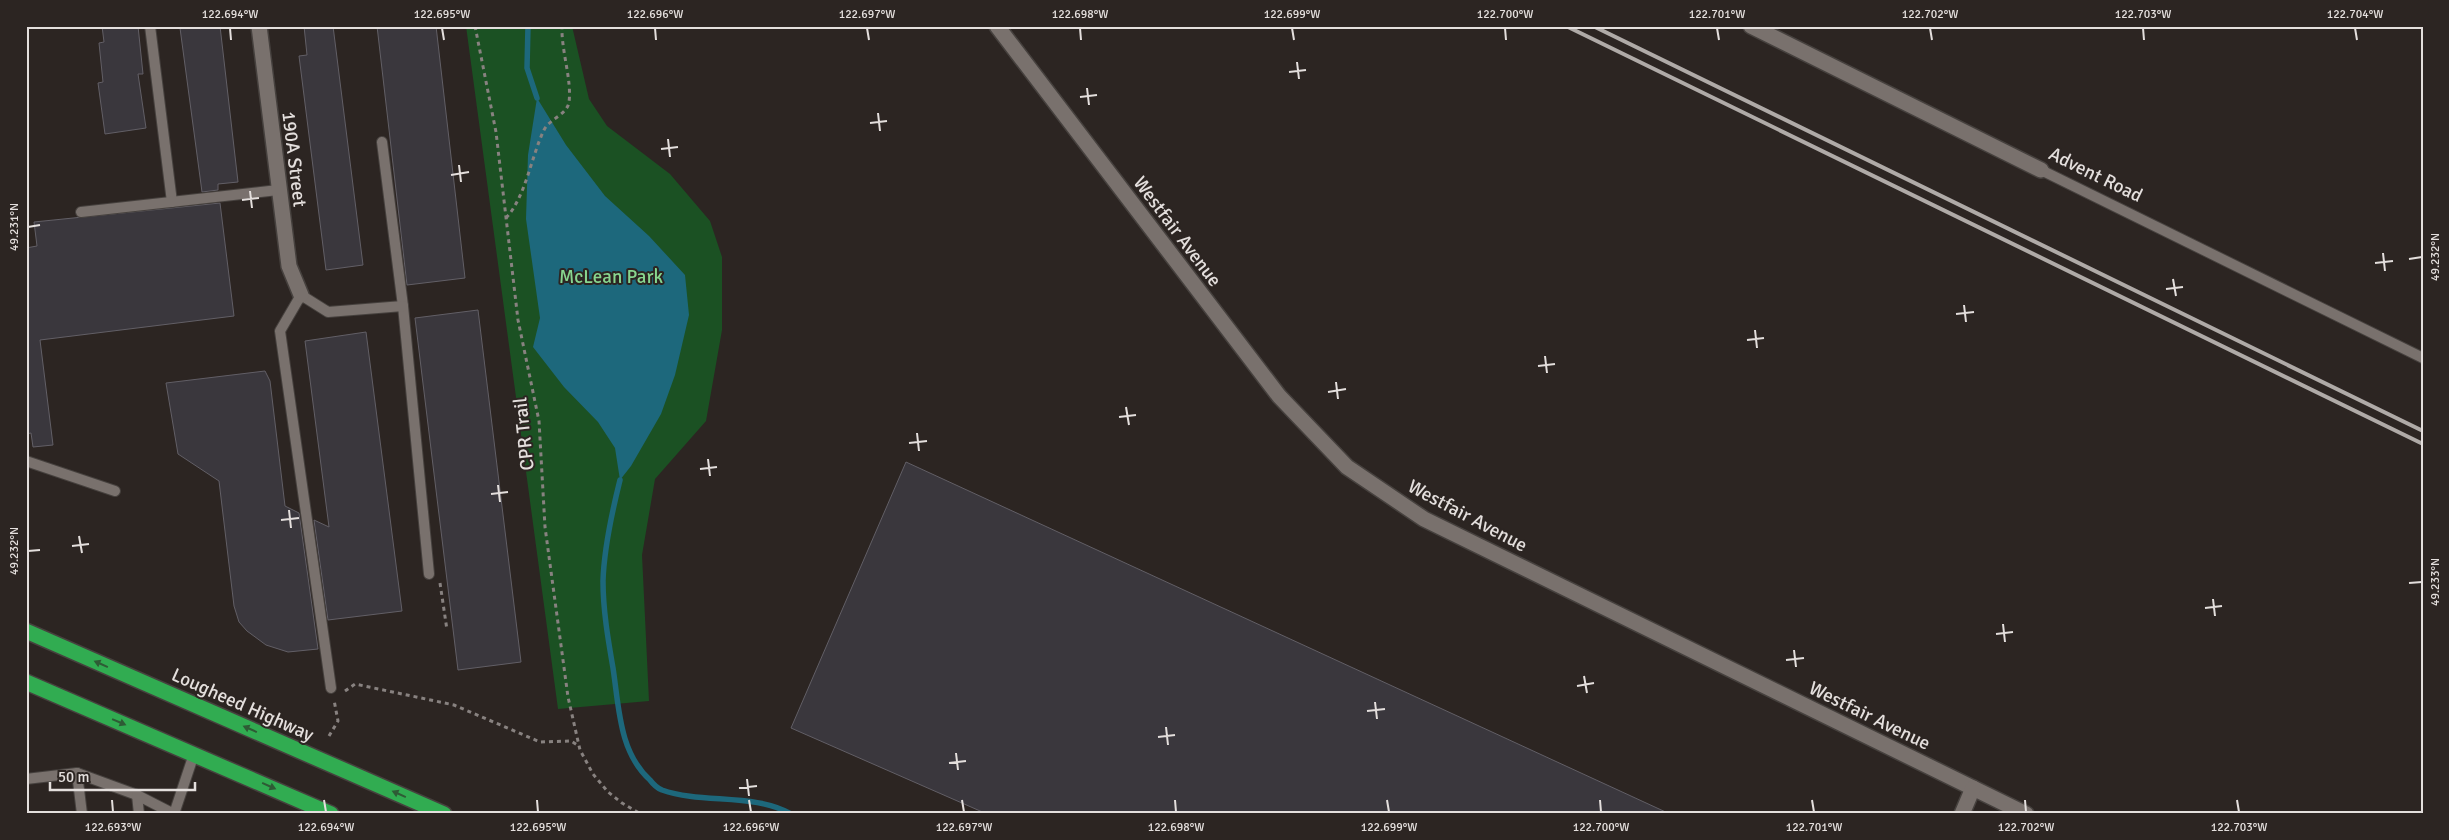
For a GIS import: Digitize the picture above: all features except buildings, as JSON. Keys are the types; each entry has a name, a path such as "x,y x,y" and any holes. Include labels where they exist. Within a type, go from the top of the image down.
{"highway":[{"name":"Lougheed Highway","path":"26,631 444,814"},
{"path":"26,682 332,814"}],"street":[{"name":"190A Street","path":"259,26 289,266 302,295"},
{"name":"Westfair Avenue","path":"997,26 1279,396 1347,467 1424,519 2026,814"},
{"name":"Advent Road","path":"1751,26 2041,170"},
{"path":"1962,814 1973,788"}],"lane":[{"path":"150,26 172,202"},
{"path":"382,142 403,306 429,574"},
{"name":"Advent Road","path":"2041,170 2423,358"},
{"path":"81,212 278,190"},
{"path":"331,688 280,331 302,295 328,312 403,306"},
{"path":"26,461 115,491"},
{"path":"26,779 77,773 137,795 174,814 194,754"},
{"path":"77,773 82,814"},
{"path":"137,795 139,814"}],"path":[{"name":"CPR Trail","path":"475,26 496,132 518,320 539,421 545,527 568,697 579,746 593,774 608,792 641,814"},
{"path":"506,218 522,187 545,128 568,106 570,95 562,44 562,26"},
{"path":"429,574 439,578 447,630"},
{"path":"343,692 355,684 454,705 540,742 571,741 579,746"},
{"path":"329,736 338,721 331,688"}],"green space":[{"name":"McLean Park","path":"466,26 572,26 589,99 607,126 670,174 710,221 722,257 722,330 706,421 655,479 642,555 649,701 558,709"}],"water":[{"path":"537,98 566,145 605,196 649,236 685,275 689,315 675,375 661,414 631,466 620,480 615,448 598,422 564,387 533,347 540,318 526,219 528,155"}],"waterway":[{"path":"528,26 527,68 537,98"},
{"path":"620,480 607,543 603,592 619,713 626,743 632,756 640,769 662,790 694,797 761,803 791,814"}],"railway":[{"path":"1566,26 2423,444"},
{"path":"1593,26 2423,431"}]}
